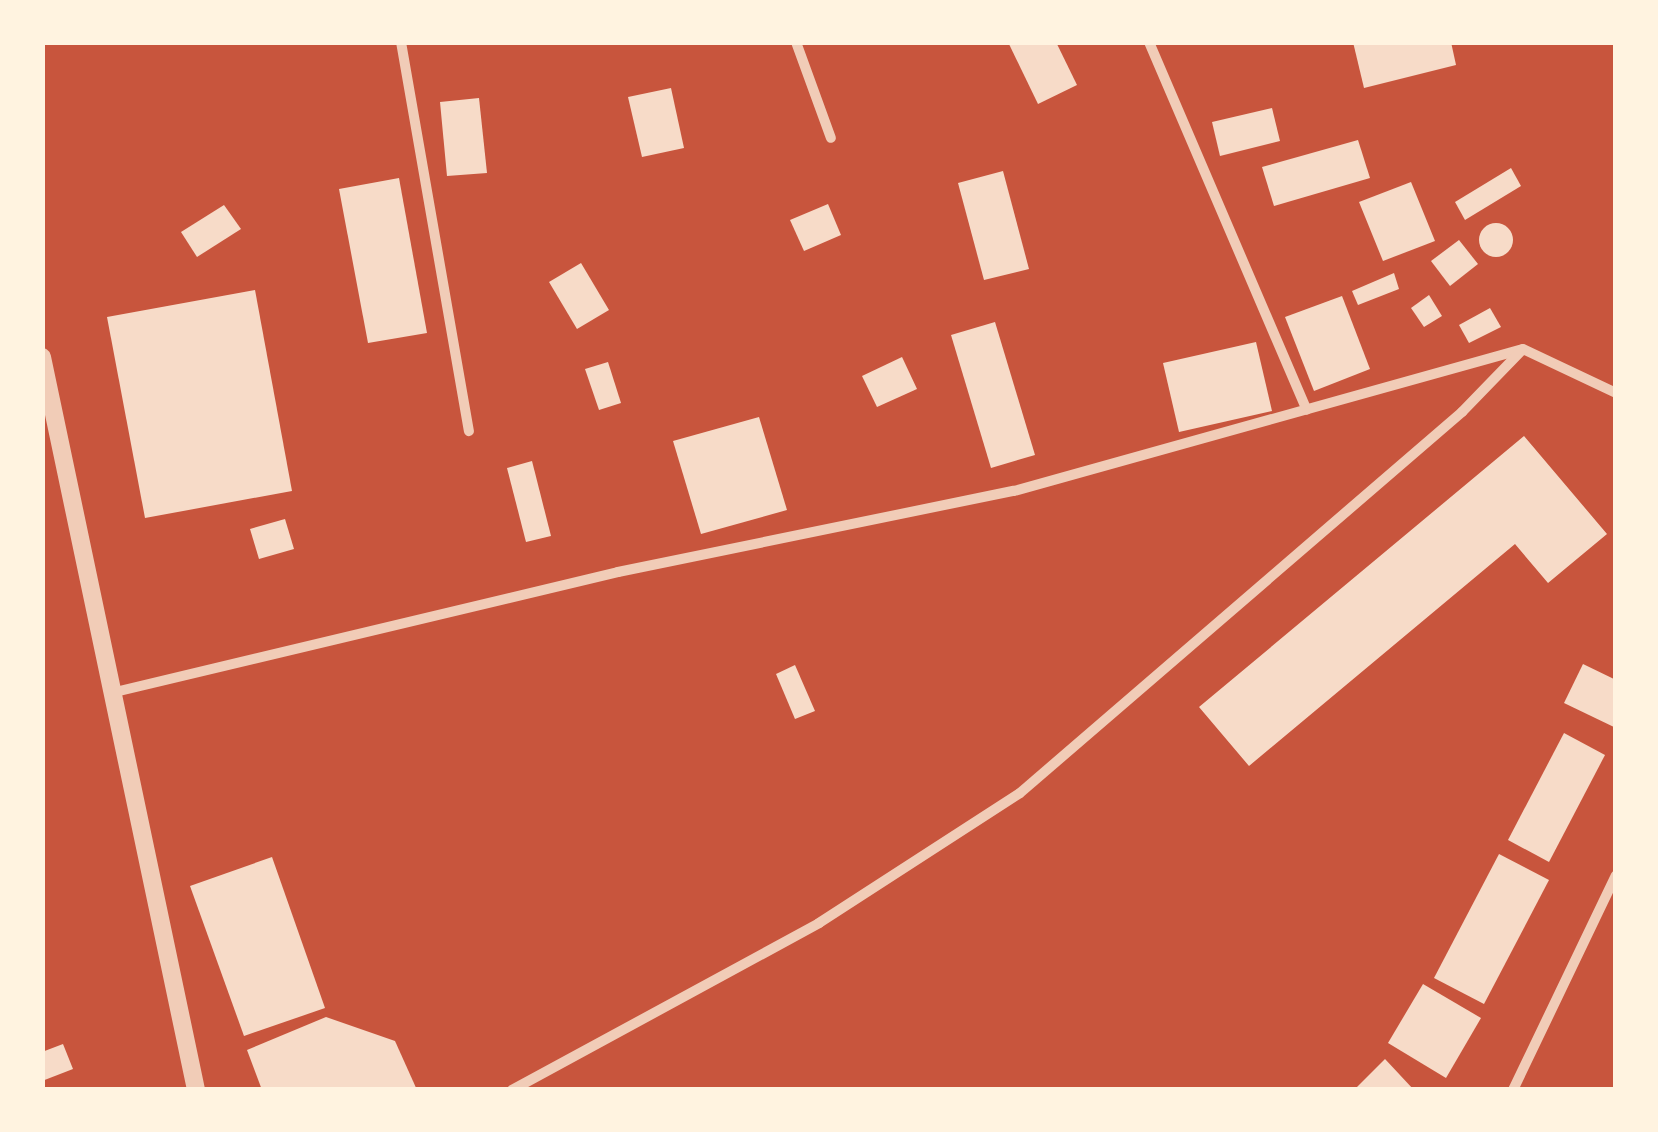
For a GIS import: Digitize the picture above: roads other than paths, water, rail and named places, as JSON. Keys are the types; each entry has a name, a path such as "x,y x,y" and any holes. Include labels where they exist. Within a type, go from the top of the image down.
{"street":[{"path":"400,42 469,431"},
{"path":"796,42 832,138"},
{"path":"1149,42 1306,410"},
{"path":"512,1090 819,923 1020,793 1462,412 1523,350"},
{"path":"111,693 618,572 1014,491 1523,350 1616,393"},
{"path":"42,357 196,1090"},
{"path":"1512,1090 1616,876"}]}
